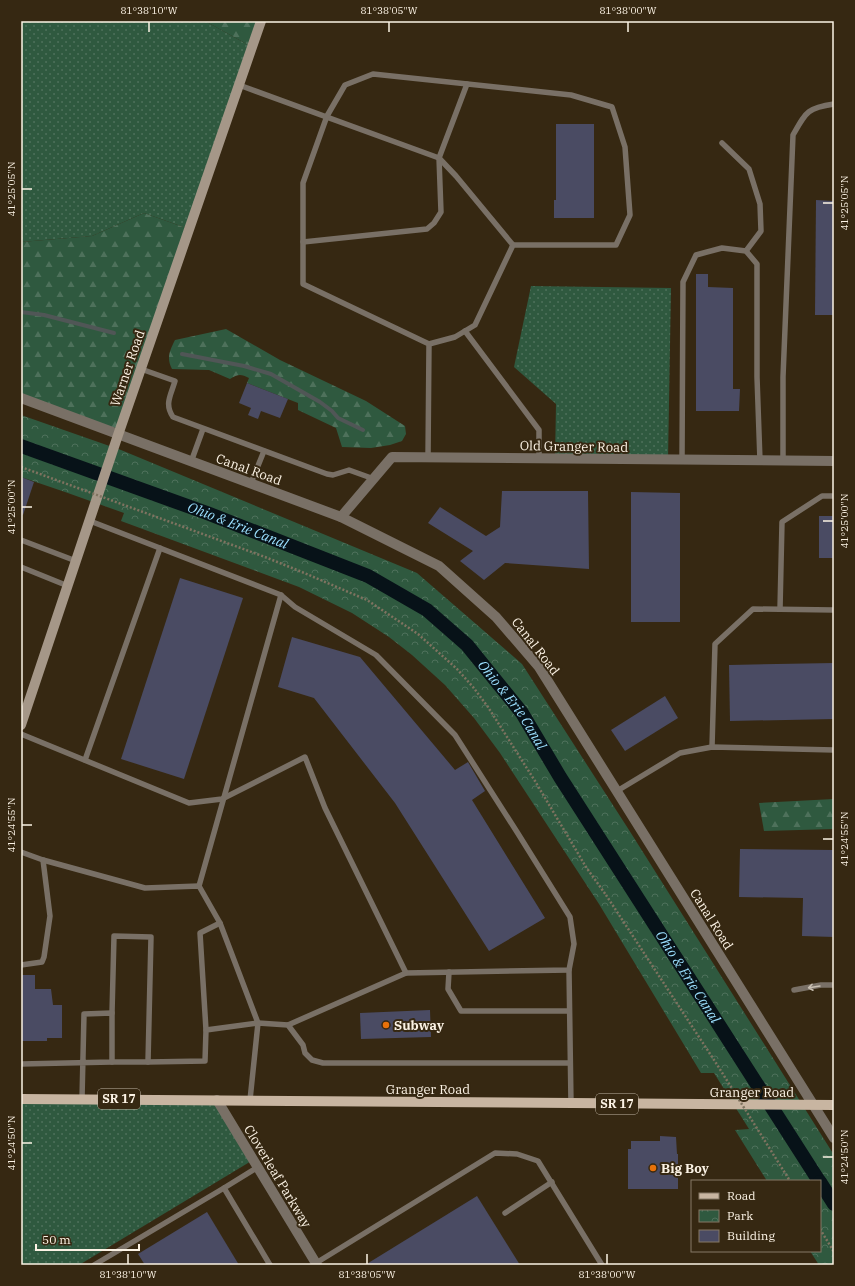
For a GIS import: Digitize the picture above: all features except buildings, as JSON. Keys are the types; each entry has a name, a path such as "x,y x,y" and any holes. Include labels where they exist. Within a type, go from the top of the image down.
{"main road":[{"name":"Warner Road","path":"21,725 27,699 68,586 118,435 261,21"},
{"name":"Granger Road","path":"21,1099 834,1105"}],"street":[{"name":"Canal Road","path":"21,398 341,517 439,566 496,617 539,667 834,1138"},
{"name":"Old Granger Road","path":"341,517 392,457 834,462"},
{"name":"Cloverleaf Parkway","path":"217,1100 317,1264"}],"lane":[{"path":"373,74 571,95 612,107 624,147 630,215 616,245 513,245 475,325 455,337 429,344 302,284 303,183 327,116 345,86 373,74"},
{"path":"239,84 439,158 456,176 513,245"},
{"path":"303,242 427,229 434,223 441,212 439,158 467,84"},
{"path":"783,461 783,377 793,135 804,116 816,106 834,104"},
{"path":"722,143 749,170 760,204 761,231 746,251"},
{"path":"682,460 683,282 696,255 722,248 746,251 757,264 757,377 760,460"},
{"path":"466,331 539,430 539,458"},
{"path":"428,457 429,344"},
{"path":"141,369 175,381 168,405 169,411 173,417 328,474 333,475 349,470 374,479"},
{"path":"191,462 203,429"},
{"path":"251,484 264,451"},
{"path":"780,609 782,522 822,496 834,496"},
{"path":"90,520 281,595 295,608 376,655 455,735 570,917 574,944 569,970 571,1103"},
{"path":"21,540 76,561"},
{"path":"85,760 160,548"},
{"path":"21,567 68,586"},
{"path":"250,1100 258,1023 220,923 199,886 281,595"},
{"path":"712,747 715,644 753,609 834,610"},
{"path":"21,734 189,803 222,800 305,757 325,808 406,973"},
{"path":"617,791 680,753 712,747 834,750"},
{"path":"21,852 43,860 145,888 199,886"},
{"path":"21,965 42,962 44,957 50,916 43,860"},
{"path":"21,1064 205,1061 206,1030 200,933 220,923"},
{"path":"112,1062 114,936 151,937 148,1062"},
{"path":"206,1030 258,1023 288,1025 406,973 569,970"},
{"path":"449,972 448,989 461,1011 569,1011"},
{"path":"794,990 821,985 834,985"},
{"path":"82,1099 84,1014 112,1013"},
{"path":"288,1025 303,1045 305,1053 312,1060 323,1063 570,1063"},
{"path":"317,1264 495,1153 517,1154 538,1161 602,1265"},
{"path":"94,1265 258,1167"},
{"path":"504,1213 552,1182"},
{"path":"224,1188 270,1265"}],"path":[{"path":"21,466 257,554 367,600 418,634 458,669 488,707 586,866 716,1063 789,1180"},
{"path":"821,1231 834,1252"}],"green space":[{"path":"21,21 205,21 252,47 189,229 144,213 92,236 21,242"},
{"path":"205,21 261,21 252,47"},
{"path":"144,213 189,229 118,435 21,398 21,242 92,236"},
{"path":"531,286 671,288 668,460 555,459 556,404 514,367"},
{"path":"226,329 280,360 366,401 405,426 406,434 402,441 390,445 371,448 342,447 336,428 298,410 298,403 247,383 249,378 240,375 230,379 209,370 172,369 169,358 170,351 175,340"},
{"path":"21,415 121,450 417,573 522,664 629,830 834,1155 834,1265 819,1265 811,1252 821,1252 821,1180 766,1180 735,1130 749,1129 714,1073 701,1073 599,904 500,753 474,718 445,685 412,655 389,637 352,613 299,587 121,521 124,513 21,477"},
{"path":"834,799 834,829 764,831 759,803"},
{"path":"21,1099 217,1100 253,1160 79,1265 21,1265"}],"waterway":[{"path":"21,312 44,315 114,333"},
{"path":"182,354 244,366 271,374 320,402 332,411 338,418 363,430"},
{"name":"Ohio & Erie Canal","path":"21,446 207,513 368,576 427,610 467,645 522,713 560,777 818,1180"},
{"name":"Ohio & Erie Canal","path":"821,1184 834,1204"}],"place":[{"name":"Subway","path":"386,1025"},
{"name":"Big Boy","path":"653,1168"}]}
